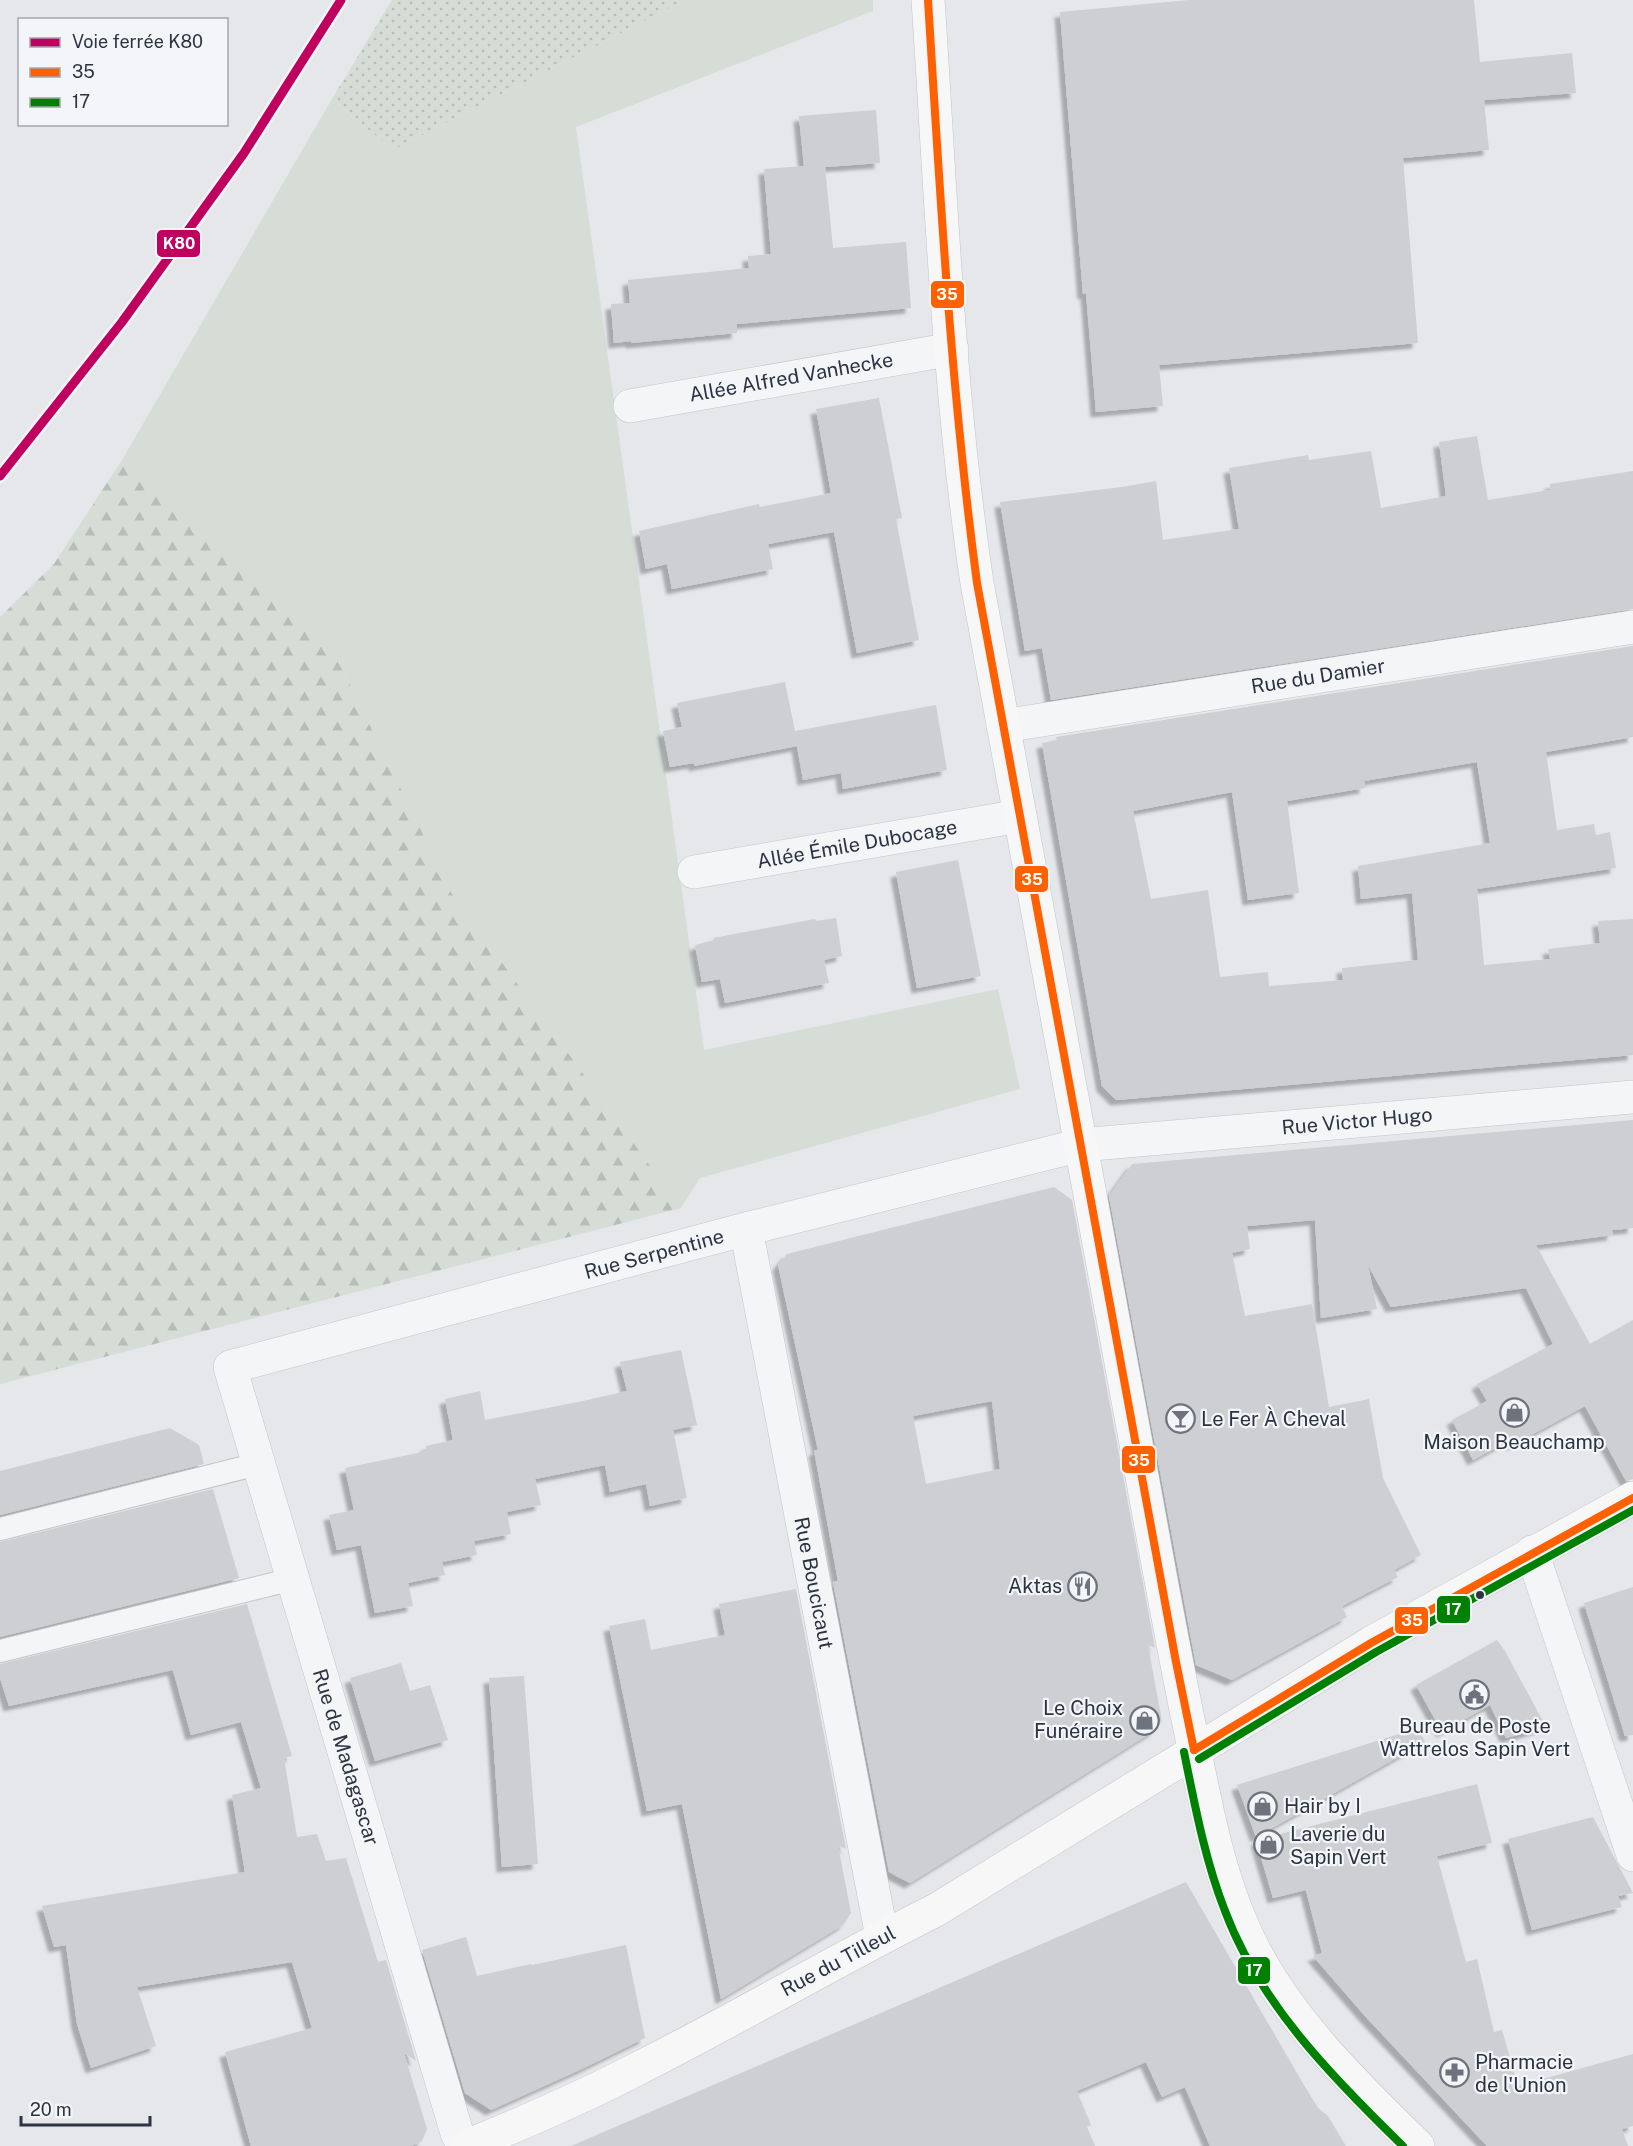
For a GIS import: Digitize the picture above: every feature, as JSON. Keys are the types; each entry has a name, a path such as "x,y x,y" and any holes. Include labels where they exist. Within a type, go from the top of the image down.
{"street":[{"path":"928,0 965,506 1003,726 1176,1662 1214,1843 1240,1922 1256,1952 1296,2013 1361,2090 1418,2146"},
{"name":"Allée Alfred Vanhecke","path":"630,406 952,349"},
{"name":"Rue du Damier","path":"1003,726 1633,627"},
{"name":"Allée Émile Dubocage","path":"694,872 1020,816"},
{"name":"Rue Victor Hugo","path":"1080,1145 1633,1097"},
{"name":"Rue Serpentine","path":"230,1367 746,1229 1080,1145"},
{"name":"Rue Boucicaut","path":"746,1229 882,1937"},
{"name":"Rue de Madagascar","path":"230,1367 455,2126 465,2146"},
{"name":"Rue du Tilleul","path":"465,2146 548,2113 634,2071 936,1910 1371,1643 1633,1498"},
{"path":"1532,1552 1633,1855"}],"lane":[{"path":"0,1529 258,1464"},
{"path":"0,1652 293,1579"}],"green space":[{"path":"392,0 685,0 393,150 332,99"},
{"path":"685,0 873,0 873,11 576,127 704,1050 998,989 1020,1089 700,1178 681,1208 452,894 340,664 204,525 122,460 332,99 393,150"},
{"path":"122,460 204,525 340,664 452,894 681,1208 0,1384 0,617 54,564"}],"building":[{"path":"1189,0 1474,0 1480,62 1572,53 1576,93 1484,100 1489,150 1403,158 1418,343 1159,365 1163,406 1096,412 1086,293 1083,294 1060,12"},
{"path":"876,110 880,163 825,167 833,248 906,242 911,308 737,324 737,333 614,343 611,304 630,303 628,280 749,268 748,256 771,254 764,169 804,166 799,116"},
{"path":"879,398 902,518 896,519 919,640 857,653 834,532 768,544 773,569 672,589 667,564 646,569 639,531 759,504 760,507 831,493 816,409"},
{"path":"1477,436 1488,500 1550,490 1550,484 1633,471 1633,609 1051,700 1042,648 1025,651 1000,502 1156,481 1163,540 1239,529 1229,468 1308,455 1309,460 1371,451 1381,508 1446,496 1439,442"},
{"path":"1633,646 1633,737 1546,752 1557,830 1594,824 1596,835 1610,832 1616,868 1477,889 1484,965 1550,959 1548,949 1600,943 1598,921 1633,919 1633,1055 1116,1100 1102,1086 1042,743 1057,740 1056,737","holes":["1477,762 1490,843 1358,866 1361,899 1412,893 1418,960 1342,968 1343,980 1269,986 1268,972 1220,977 1208,890 1151,899 1133,811 1232,792 1248,900 1299,893 1287,801 1365,788 1364,781"]},
{"path":"785,682 795,731 936,705 947,770 843,789 841,773 803,780 797,746 694,766 694,763 670,767 663,731 682,727 677,703"},
{"path":"958,860 981,976 917,988 896,872"},
{"path":"836,918 842,956 824,960 829,983 725,1003 720,979 702,982 695,945 714,940 713,938 815,919 816,921"},
{"path":"1633,1120 1633,1228 1612,1230 1613,1235 1536,1245 1590,1344 1633,1320 1633,1479 1626,1481 1585,1406 1513,1445 1510,1440 1473,1460 1452,1420 1487,1401 1477,1384 1553,1344 1526,1288 1391,1307 1368,1265 1377,1309 1321,1318 1315,1220 1247,1226 1250,1249 1232,1253 1245,1316 1312,1304 1329,1407 1369,1399 1383,1478 1421,1555 1394,1570 1398,1577 1342,1606 1347,1617 1232,1680 1196,1665 1109,1196 1132,1164"},
{"path":"1054,1187 1072,1200 1155,1648 1148,1645 1162,1721 1154,1731 910,1883 889,1872 833,1582 838,1581 814,1450 818,1450 778,1265 787,1254","holes":["992,1401 1000,1469 926,1484 913,1416"]},
{"path":"681,1350 697,1425 673,1430 687,1498 650,1506 646,1484 610,1492 605,1465 535,1479 541,1505 507,1512 511,1534 474,1541 477,1555 442,1562 445,1575 408,1583 413,1606 375,1613 361,1545 337,1550 329,1515 354,1510 345,1468 427,1451 426,1446 453,1440 445,1399 480,1391 485,1420 578,1402 627,1391 620,1362"},
{"path":"170,1428 199,1445 204,1464 0,1515 0,1471"},
{"path":"213,1489 239,1578 0,1637 0,1542"},
{"path":"1633,1587 1633,1735 1625,1736 1584,1603"},
{"path":"796,1589 846,1849 838,1845 851,1913 843,1925 721,1999 682,1804 647,1811 609,1626 645,1619 651,1650 725,1635 719,1604"},
{"path":"247,1604 292,1756 284,1758 297,1837 317,1834 326,1861 346,1858 378,1962 386,1960 416,2061 404,2053 427,2129 422,2141 411,2146 251,2146 225,2052 312,2028 292,1962 137,1987 156,2046 91,2068 77,2024 66,1945 54,1947 42,1906 245,1872 232,1795 261,1788 241,1722 191,1735 173,1670 9,1706 0,1678 0,1664"},
{"name":"Bureau de Poste Wattrelos Sapin Vert","path":"1497,1640 1546,1727 1506,1738 1490,1705 1442,1732 1416,1685"},
{"path":"401,1663 410,1691 430,1685 448,1740 375,1761 350,1678"},
{"path":"524,1676 538,1864 502,1867 489,1678"},
{"path":"1418,1728 1425,1742 1256,1837 1237,1785"},
{"path":"1477,1784 1492,1843 1437,1856 1466,1962 1477,1959 1494,2032 1502,2030 1518,2086 1633,2054 1633,2126 1622,2129 1628,2146 1487,2146 1365,2016 1313,1956 1322,1953 1306,1890 1273,1898 1256,1840"},
{"path":"1593,1817 1633,1893 1618,1896 1622,1907 1532,1930 1508,1839"},
{"path":"1186,1882 1304,2085 1318,2108 1328,2116 1346,2146 1210,2146 1185,2087 1162,2097 1146,2062 1077,2091 1091,2125 1087,2127 1095,2146 571,2146"},
{"path":"466,1937 477,1976 626,1945 645,2038 491,2110 465,2093 422,1950"}],"rail line":[{"name":"K80","path":"0,476 122,322 244,153 341,0"}],"transit line":[{"name":"35","path":"928,0 953,365 977,583 1194,1750"},
{"name":"35","path":"1194,1750 1371,1643 1633,1498"},
{"name":"17","path":"1199,1759 1376,1652 1633,1510"},
{"name":"17","path":"1184,1752 1201,1833 1212,1872 1225,1911 1240,1945 1278,2008 1301,2038 1351,2094 1403,2146"}],"place":[{"name":"Maison Beauchamp","path":"1514,1412"},
{"name":"Le Fer À Cheval","path":"1180,1419"},
{"name":"Aktas","path":"1083,1586"},
{"name":"Bureau de Poste Wattrelos Sapin Vert","path":"1475,1695"},
{"name":"Le Choix Funéraire","path":"1144,1720"},
{"name":"Hair by I","path":"1263,1806"},
{"name":"Laverie du Sapin Vert","path":"1269,1845"},
{"name":"Pharmacie de l'Union","path":"1454,2073"}]}
